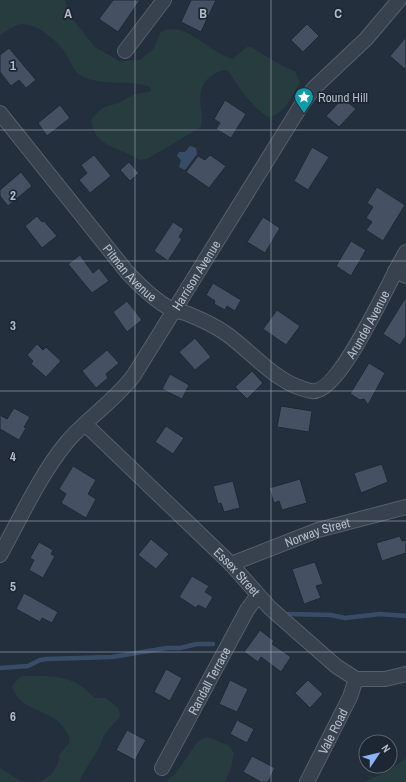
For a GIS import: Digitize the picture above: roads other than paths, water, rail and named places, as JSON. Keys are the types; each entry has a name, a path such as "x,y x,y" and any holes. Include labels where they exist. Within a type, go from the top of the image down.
{"street":[{"path":"125,51 164,0"},
{"name":"Harrison Avenue","path":"0,555 67,442 128,383 302,104 322,80 374,30 399,0"},
{"name":"Pitman Avenue","path":"0,113 127,272 150,295 173,310 202,320 216,327 275,374 295,386 312,392 321,389"},
{"name":"Arundel Avenue","path":"321,389 338,373 360,341 400,274 406,252"},
{"name":"Essex Street","path":"85,424 231,564 258,595 321,654 347,674 356,678 385,679 406,674"},
{"name":"Norway Street","path":"231,564 318,530 406,507"},
{"name":"Randall Terrace","path":"162,768 247,610 258,595"},
{"name":"Vale Road","path":"307,782 350,697 356,678"}],"water":[{"path":"190,146 196,148 197,154 185,170 179,167 181,160 177,156 179,152 185,152"}],"waterway":[{"path":"288,614 331,615 345,618 380,614 406,616"},
{"path":"0,668 28,666 40,660 47,659 112,657 167,648 180,648 197,644 213,644"}],"place":[{"name":"Round Hill","path":"304,114"}]}
